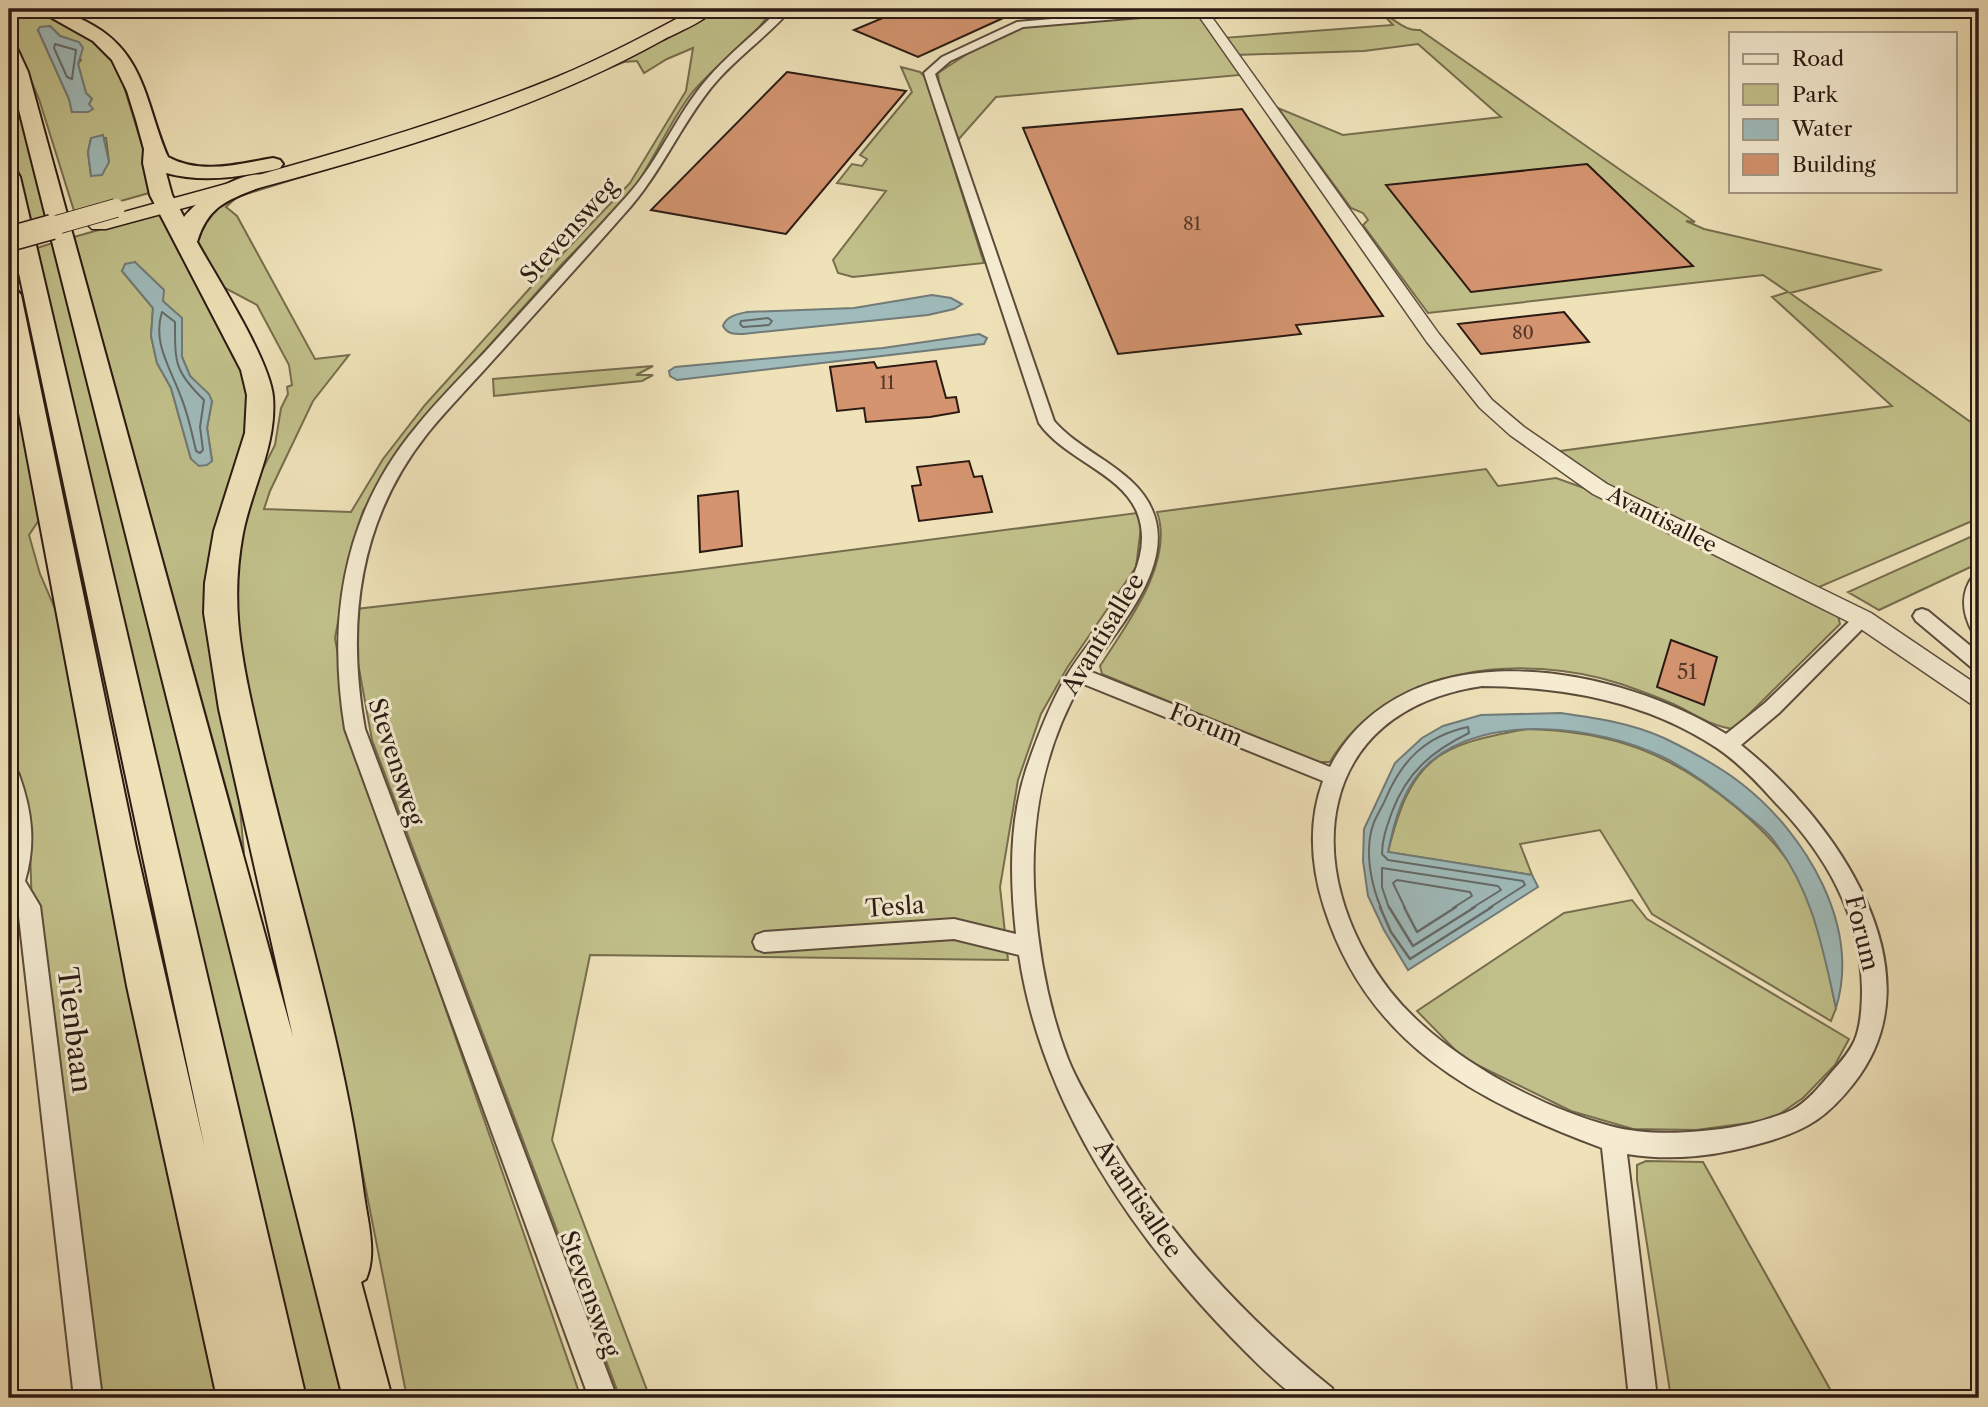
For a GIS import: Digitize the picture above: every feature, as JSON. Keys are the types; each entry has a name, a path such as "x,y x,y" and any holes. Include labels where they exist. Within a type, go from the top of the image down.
{"highway":[{"path":"45,9 102,38 125,61 136,86 159,162 190,173 265,172 383,143 506,102 617,55 707,9"},
{"path":"171,214 265,172 519,85 606,49 685,9"},
{"path":"9,50 19,72 366,1389"},
{"path":"154,148 153,163 171,214 254,370 260,395 256,446 223,555 220,613 236,709 320,1063 338,1159 366,1389"},
{"path":"9,239 118,214 171,214 192,221 202,209 265,172"},
{"path":"9,177 282,1398"},
{"path":"9,251 118,214"},
{"path":"9,295 140,957 200,1225 243,1398"}],"street":[{"name":"Stevensweg","path":"603,1398 355,729 344,657 349,594 353,567 367,524 392,473 415,439 635,195 711,80 786,9"},
{"name":"Avantisallee","path":"1322,1398 1275,1359 1194,1278 1165,1244 1107,1158 1053,1051 1028,947 1022,873 1024,821 1042,753 1066,691 1125,606 1143,570 1149,546 1147,519 1137,496 1124,482 1066,445 1047,423 929,73 946,59 1021,24 1200,9 1433,338 1486,404 1517,431 1600,489 1863,619 1979,698"},
{"path":"1979,580 1973,587 1972,603 1979,628"},
{"path":"1922,615 1979,663"},
{"path":"1727,745 1772,708 1863,619"},
{"name":"Forum","path":"1077,674 1334,777"},
{"name":"Forum","path":"1482,679 1541,679 1579,684 1627,698 1677,718 1727,745 1794,806 1819,836 1850,884 1866,925 1875,967 1874,1006 1867,1043 1835,1088 1802,1117 1748,1137 1698,1146 1613,1139 1548,1116 1497,1091 1436,1051 1408,1028 1385,1003 1352,950 1334,909 1324,865 1321,835 1325,806 1334,777 1369,727 1401,703 1439,687 1482,679"},
{"path":"9,775 17,796 22,838 22,860 11,882"},
{"name":"Tienbaan","path":"11,882 24,895 29,906 88,1398"},
{"name":"Tesla","path":"764,943 954,929 1028,947"},
{"path":"1613,1139 1643,1398"}],"green space":[{"path":"9,9 41,12 78,30 111,56 117,64 156,191 75,214 39,99 9,29","holes":["50,26 60,36 72,40 81,60 78,64 86,93 92,99 89,104 72,112 69,99 38,30","91,138 106,138 109,162 91,176 88,152"]},
{"path":"720,9 772,9 757,30 691,94 626,199 562,264 462,376 393,459 363,511 352,545 335,638 353,743 581,1398 407,1398 351,1114 259,756 231,599 247,500 275,445 281,408 288,394 287,387 292,385 289,365 257,305 223,287 195,236 195,229 225,198 629,56","holes":["693,48 686,91 630,183 531,287 425,405 383,459 351,512 264,509 313,401 349,355 315,359 237,216 226,207 237,197 510,109 624,62 637,61 644,73"]},
{"path":"1365,9 1374,10 1382,13 1369,13"},
{"path":"1187,13 1202,19 1240,75 996,97 958,140 938,73 970,52 1020,27"},
{"path":"1382,13 1406,28 1420,30 1695,222 1686,221 1704,229 1882,270 1790,293 1979,428 1979,518 1817,588 1594,481 1553,452 1892,406 1772,297 1788,292 1763,275 1428,313 1363,225 1368,220 1363,213 1351,208 1278,108 1343,135 1501,117 1418,44 1364,51 1235,55 1222,38 1393,25"},
{"path":"901,67 920,72 925,77 984,263 853,277 838,273 833,260 886,191 837,183 852,164 862,166 867,159 860,155 912,92"},
{"path":"9,75 54,220 32,226 9,134"},
{"path":"162,212 217,313 257,404 229,504 238,786 244,853 74,237","holes":["135,262 163,301 182,336 182,357 190,376 212,401 207,428 212,460 191,459 171,388 157,363 151,336 153,308 122,271"]},
{"path":"59,241 342,1398 295,1398 37,248"},
{"path":"653,366 636,375 653,375 642,381 494,396 493,379"},
{"path":"9,405 10,411 20,408 43,514 29,535 40,574 66,634 161,1135 223,1398 95,1398 32,913 26,817 17,780 9,763"},
{"path":"1486,469 1498,486 1556,478 1584,488 1665,532 1816,600 1837,612 1840,624 1734,729 1709,722 1671,703 1621,684 1582,674 1542,669 1500,669 1460,675 1421,686 1386,704 1355,729 1330,762 1315,762 1102,674 1100,666 1134,612 1154,572 1161,531 1157,512"},
{"path":"1137,513 1141,527 1136,567 1067,668 1041,714 1018,780 1000,887 1008,960 590,955 552,1140 650,1398 620,1398 372,740 356,652 356,609 680,572"},
{"path":"1979,533 1979,563 1879,610 1848,592"},
{"path":"1527,729 1586,734 1613,740 1664,759 1713,789 1756,825 1789,862 1809,898 1823,945 1836,1008 1831,1021 1652,914 1600,830 1520,844 1532,875 1388,852 1406,796 1418,776 1432,762 1449,750 1470,742"},
{"path":"1632,900 1647,919 1849,1039 1835,1065 1803,1098 1771,1120 1696,1130 1633,1129 1571,1111 1463,1058 1417,1011 1564,913"},
{"path":"1646,1161 1703,1162 1835,1398 1671,1398 1637,1180 1637,1165"}],"water":[{"path":"50,26 60,36 79,42 83,48 78,64 86,93 92,99 89,104 93,109 88,112 72,112 69,99 38,30 40,27"},
{"path":"103,135 109,162 102,175 91,176 88,152 91,138"},
{"path":"135,262 164,290 163,301 182,318 182,357 190,376 209,394 212,401 207,428 212,461 207,465 199,466 191,459 171,388 157,363 151,336 153,308 122,271 125,264"},
{"path":"932,295 951,298 962,304 954,309 928,315 743,334 729,332 723,326 730,318 747,312 854,308"},
{"path":"979,334 987,338 984,344 677,380 670,376 669,371 675,367 883,348"},
{"path":"1561,713 1627,725 1664,738 1724,771 1765,805 1806,855 1834,914 1841,945 1842,977 1836,1008 1820,940 1806,897 1784,856 1759,825 1693,774 1663,757 1608,738 1544,729 1512,730 1482,736 1454,746 1430,762 1413,781 1397,816 1388,852 1532,875 1538,887 1408,970 1368,896 1363,861 1364,829 1395,763 1422,738 1443,726 1481,715"}],"building":[{"path":"904,9 998,9 1012,14 918,57 854,30"},
{"path":"787,72 906,91 786,234 651,210"},
{"path":"1242,109 1383,316 1296,325 1301,334 1118,354 1023,128"},
{"path":"1587,164 1693,266 1471,292 1386,185"},
{"path":"1564,312 1589,342 1481,354 1458,324"},
{"path":"936,361 946,398 956,397 959,412 866,422 864,408 837,411 830,367 874,362 877,368"},
{"path":"969,461 974,477 982,476 992,512 919,521 912,486 921,485 917,467"},
{"path":"738,491 742,546 700,552 698,496"},
{"path":"1671,640 1717,657 1704,705 1657,687"}]}
